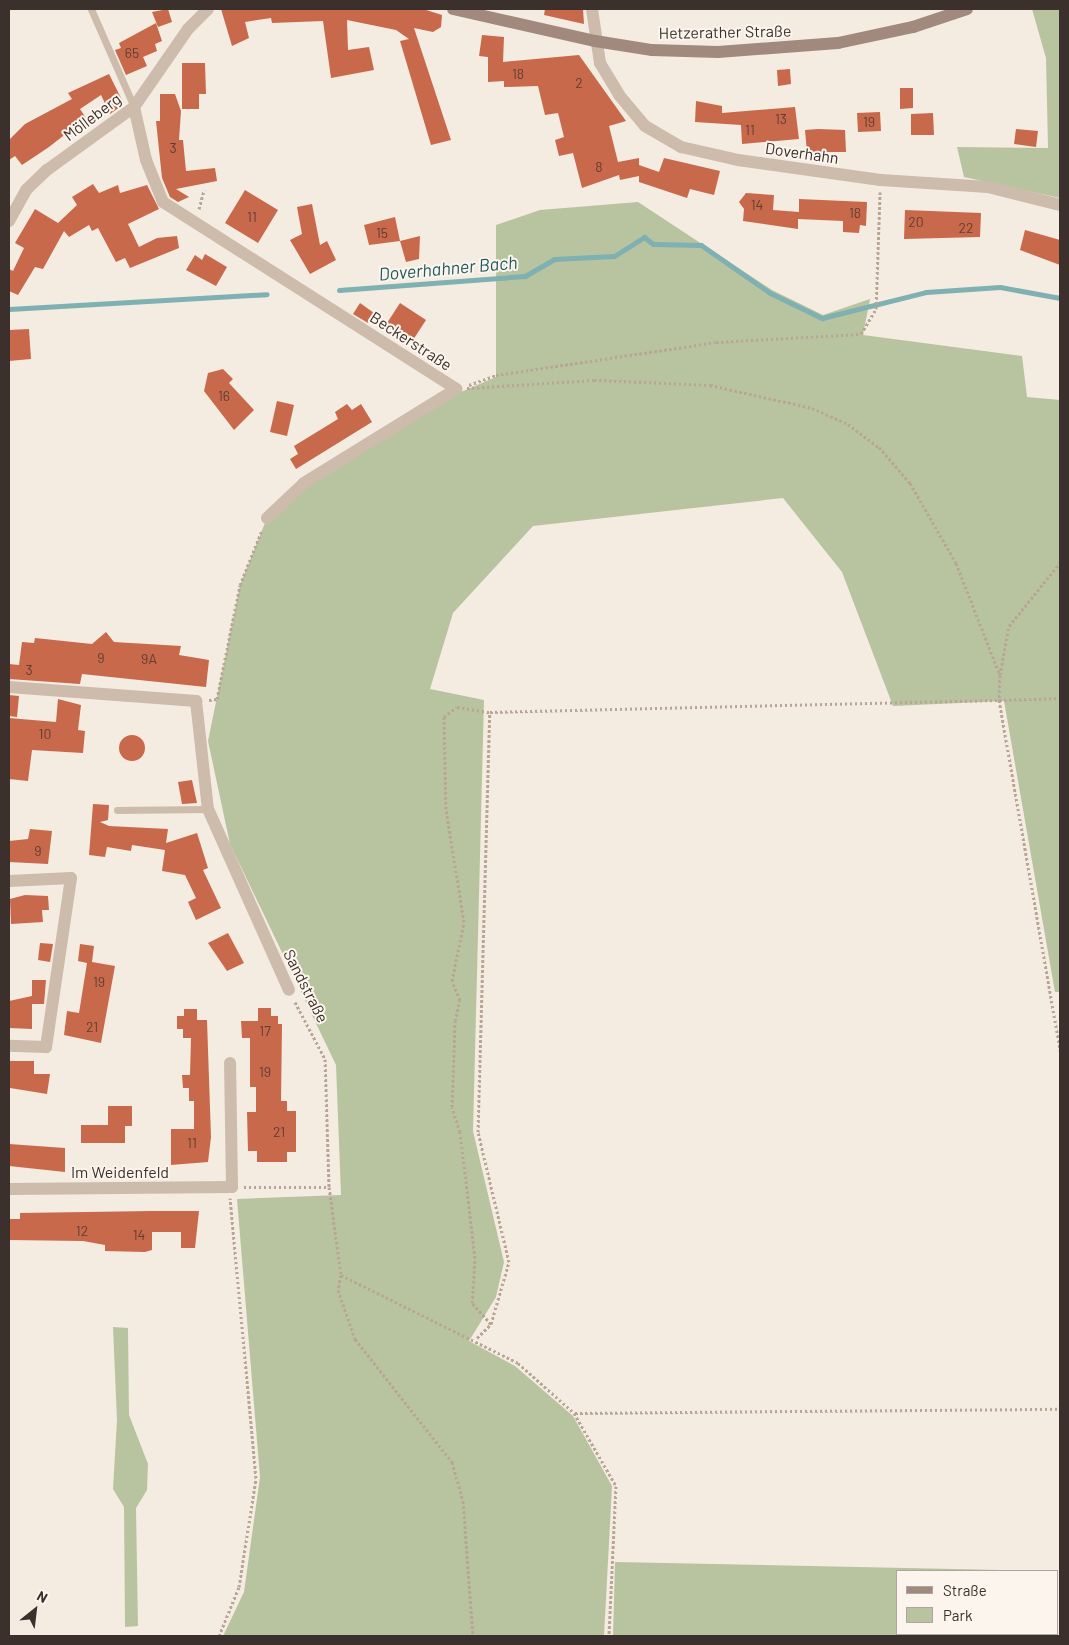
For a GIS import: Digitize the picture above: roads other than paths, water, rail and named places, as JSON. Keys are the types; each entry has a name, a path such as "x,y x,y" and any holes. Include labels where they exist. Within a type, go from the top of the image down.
{"street":[{"name":"Mölleberg","path":"9,221 26,190 47,170 134,107 188,29 208,9"},
{"name":"Hetzerather Straße","path":"453,9 595,41 652,50 783,50 913,27 967,9"},
{"name":"Doverhahn","path":"592,9 595,41 600,63 619,95 645,126 681,147 738,160 881,180 988,186 1060,205"},
{"name":"Beckerstraße","path":"134,107 146,160 163,202 456,389 304,483 267,518"},
{"name":"Sandstraße","path":"9,687 196,701 208,809 289,990"},
{"path":"9,881 71,878 46,1047 9,1046"},
{"name":"Im Weidenfeld","path":"9,1189 231,1187 230,1063"}],"lane":[{"path":"91,9 134,107"},
{"path":"117,810 208,809"}],"waterway":[{"name":"Doverhahner Bach","path":"339,290 525,276 554,259 614,256 644,237 653,244 701,245 770,293 822,318 926,292 1000,287 1060,298"},
{"name":"Doverhahner Bach","path":"9,309 267,294"}]}
